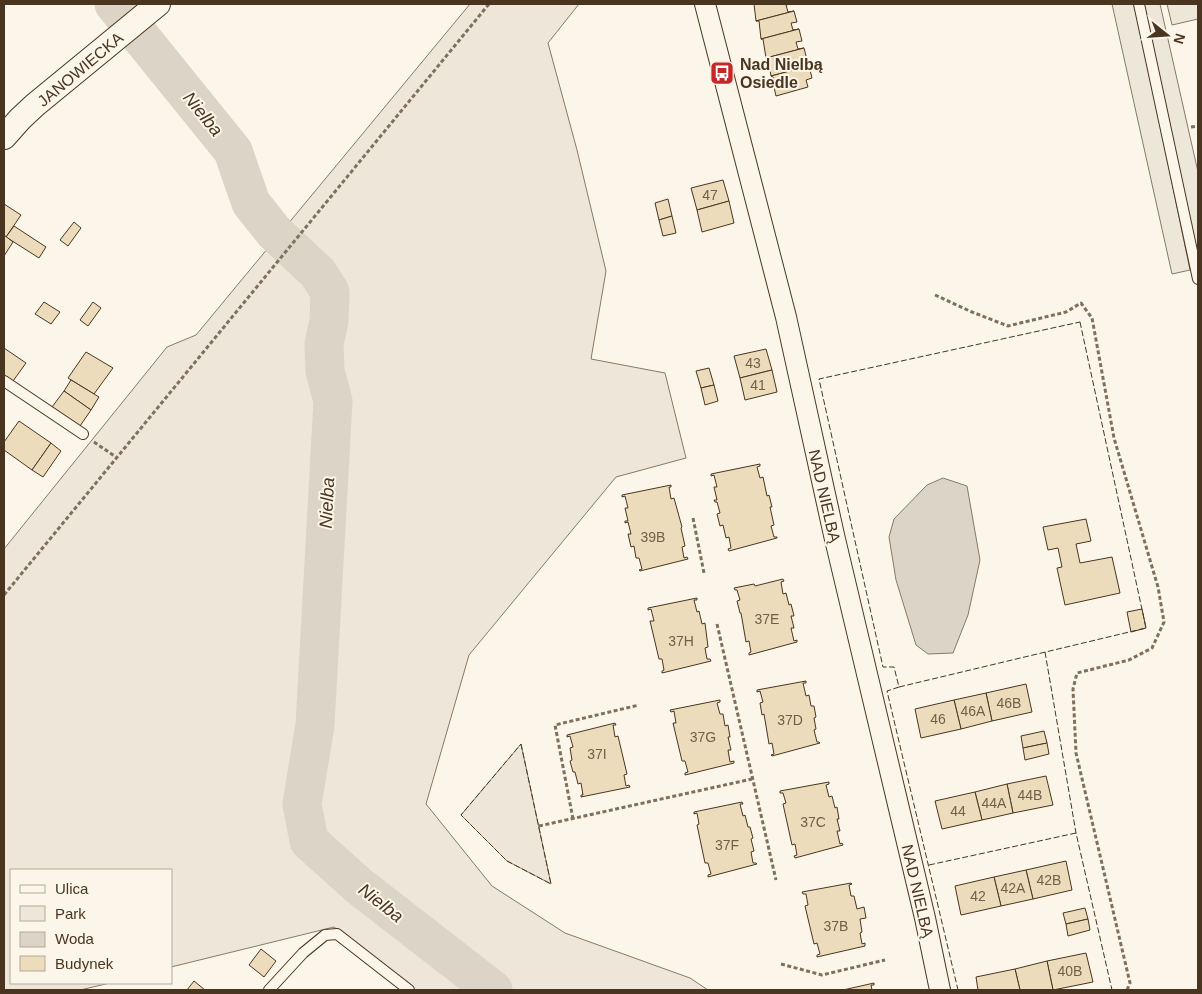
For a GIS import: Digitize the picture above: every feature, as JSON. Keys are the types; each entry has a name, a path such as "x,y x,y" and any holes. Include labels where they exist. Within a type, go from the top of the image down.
{"street":[{"name":"NAD NIELBĄ","path":"705,4 786,316 834,535 926,918 940,990"},
{"name":"JANOWIECKA","path":"4,137 36,105 155,7"}],"lane":[{"path":"1139,4 1198,279"},
{"path":"4,380 83,434"},
{"path":"269,990 303,953 325,935 337,934 409,990"}],"path":[{"path":"4,595 489,4"},
{"path":"1191,128 1198,126"},
{"path":"935,295 1008,326 1066,312 1081,304 1092,318 1114,438 1158,587 1164,622 1152,648 1129,660 1077,673 1072,688 1076,753 1130,982 1127,990"},
{"path":"83,434 116,457"},
{"path":"693,518 704,573"},
{"path":"717,624 776,880"},
{"path":"573,819 555,725 639,705"},
{"path":"539,826 752,779"},
{"path":"781,964 822,975 885,960"}],"green space":[{"path":"470,4 579,4 548,43 577,150 606,271 591,359 665,373 686,458 616,477 469,655 426,804 492,886 565,933 690,978 708,990 415,990 334,927 172,967 172,869 10,869 10,984 106,984 80,990 4,990 4,549 167,347 196,335"},
{"path":"521,744 551,884 507,861 461,815"}],"shaded area":[{"path":"1112,4 1135,4 1190,270 1172,274"},
{"path":"1142,4 1160,4 1198,172 1198,256"},
{"path":"1167,4 1198,4 1198,19 1172,25"}],"water":[{"path":"943,478 967,486 980,560 968,615 953,653 928,654 916,645 896,580 889,537 894,519 927,485"}],"building":[{"path":"754,4 791,4 786,5 788,12 794,11 756,21"},
{"path":"794,11 797,22 791,23 793,30 799,29 761,39 759,21 756,21"},
{"path":"799,29 802,41 796,42 798,49 804,48 766,58 763,39 761,39"},
{"path":"804,48 807,60 801,61 803,67 809,66 771,76 768,58 766,58"},
{"path":"809,66 812,78 806,80 808,87 776,96 774,87 776,86 771,76"},
{"path":"723,180 729,201 697,210 691,188"},
{"path":"668,199 672,216 659,220 655,203"},
{"path":"729,201 734,223 702,232 697,210"},
{"path":"4,204 21,215 6,237 4,235"},
{"path":"672,216 676,233 663,236 659,220"},
{"path":"74,222 81,228 68,246 60,240"},
{"path":"14,226 46,247 39,258 6,237"},
{"path":"4,235 13,242 4,256"},
{"path":"44,302 60,312 51,324 35,314"},
{"path":"93,302 101,308 88,326 80,320"},
{"path":"4,348 26,363 13,381 4,375"},
{"path":"766,349 772,370 740,378 734,356"},
{"path":"86,352 113,368 94,394 68,378"},
{"path":"709,368 714,385 701,388 696,371"},
{"path":"772,370 777,392 745,400 740,378"},
{"path":"71,380 99,397 91,410 64,391"},
{"path":"714,385 718,401 705,405 701,388"},
{"path":"64,391 91,410 80,426 52,407"},
{"path":"19,421 51,443 32,470 4,450 4,442"},
{"path":"51,443 61,451 43,477 32,470"},
{"path":"760,464 757,467 760,478 763,477 767,496 769,495 774,525 771,526 774,537 777,538 729,551 728,549 731,548 729,537 726,538 723,525 720,526 717,514 720,513 717,502 714,500 717,500 714,487 717,487 714,475 711,476 711,474"},
{"path":"671,485 669,487 671,499 674,498 682,527 685,546 682,547 684,558 687,557 688,559 640,571 642,569 639,558 636,558 634,546 631,547 628,534 631,534 628,522 625,523 625,521 628,521 625,508 628,508 625,496 622,497 622,495"},
{"path":"1086,519 1091,541 1076,544 1080,563 1112,557 1120,593 1065,605 1057,568 1062,567 1058,548 1048,550 1043,527"},
{"path":"783,579 784,581 781,582 783,594 786,593 789,605 791,604 794,628 791,628 794,641 797,640 797,642 749,655 751,652 749,641 746,642 737,601 740,600 737,590 734,588 754,584 755,586"},
{"path":"697,598 697,600 694,600 697,612 699,611 702,624 705,623 708,647 705,648 707,659 711,661 662,673 664,670 662,659 659,659 650,621 654,621 651,609 648,610 648,608"},
{"path":"1142,609 1146,628 1131,632 1127,612"},
{"path":"806,681 806,683 803,683 806,696 809,695 811,706 814,706 816,729 814,730 817,742 820,743 772,756 774,754 772,743 769,744 764,714 762,715 760,703 763,702 760,691 757,692 757,690"},
{"path":"1026,684 1032,712 992,721 986,693"},
{"path":"986,693 992,721 961,729 954,700"},
{"path":"720,700 717,703 720,714 723,714 725,726 728,725 730,737 728,737 731,750 728,750 730,762 734,761 734,763 685,775 688,772 685,761 682,761 673,723 676,723 674,711 671,712 670,710"},
{"path":"954,700 961,729 921,738 915,709"},
{"path":"615,723 616,725 613,725 615,737 618,736 627,774 624,775 626,786 629,785 630,787 581,797 583,795 581,783 578,784 570,761 572,760 570,748 573,747 570,736 567,737 567,735"},
{"path":"1044,731 1047,743 1023,748 1021,736"},
{"path":"1047,743 1049,754 1025,760 1023,748"},
{"path":"1046,776 1053,805 1013,813 1007,784"},
{"path":"829,782 826,785 829,797 832,796 835,808 837,807 840,831 837,831 840,844 842,843 843,845 795,858 794,856 797,855 795,844 792,845 783,804 786,803 783,793 780,793 780,791"},
{"path":"1007,784 1013,813 982,820 975,792"},
{"path":"975,792 982,820 942,829 935,801"},
{"path":"742,802 743,804 740,804 743,816 745,815 753,838 751,839 754,851 751,852 753,863 757,864 708,877 711,874 708,863 705,863 697,825 699,824 697,813 694,814 694,812"},
{"path":"1066,861 1072,890 1033,899 1026,870"},
{"path":"1026,870 1033,899 1001,906 994,877"},
{"path":"994,877 1001,906 961,915 955,886"},
{"path":"851,883 849,885 851,896 854,896 857,909 864,907 866,918 860,919 862,932 860,933 862,944 865,943 865,946 817,957 820,954 817,943 814,944 805,906 808,905 806,894 802,892"},
{"path":"1085,908 1088,919 1066,924 1063,913"},
{"path":"1088,919 1090,930 1068,936 1066,924"},
{"path":"261,949 276,961 264,977 249,965"},
{"path":"1086,953 1093,982 1053,990 1047,961"},
{"path":"1047,961 1053,990 1020,990 1015,969"},
{"path":"1015,969 1020,990 978,990 976,977"},
{"path":"194,981 205,990 187,990"},
{"path":"874,983 874,985 871,985 872,990 843,990"}],"waterway":[{"name":"Nielba","path":"114,4 233,151 251,203 275,233 318,273 330,292 329,321 324,344 325,371 333,401 315,725 302,804 309,841 359,886 493,990"}],"fence":[{"path":"1080,322 1146,628 899,687 894,667 883,667 819,379 1080,322"},
{"path":"1045,652 1076,833 1112,990"},
{"path":"899,687 887,691 958,990"},
{"path":"521,744 551,884 507,861 461,815 521,744"},
{"path":"929,865 1076,833"}],"place":[{"name":"Nad Nielbą Osiedle","path":"722,73"}]}
